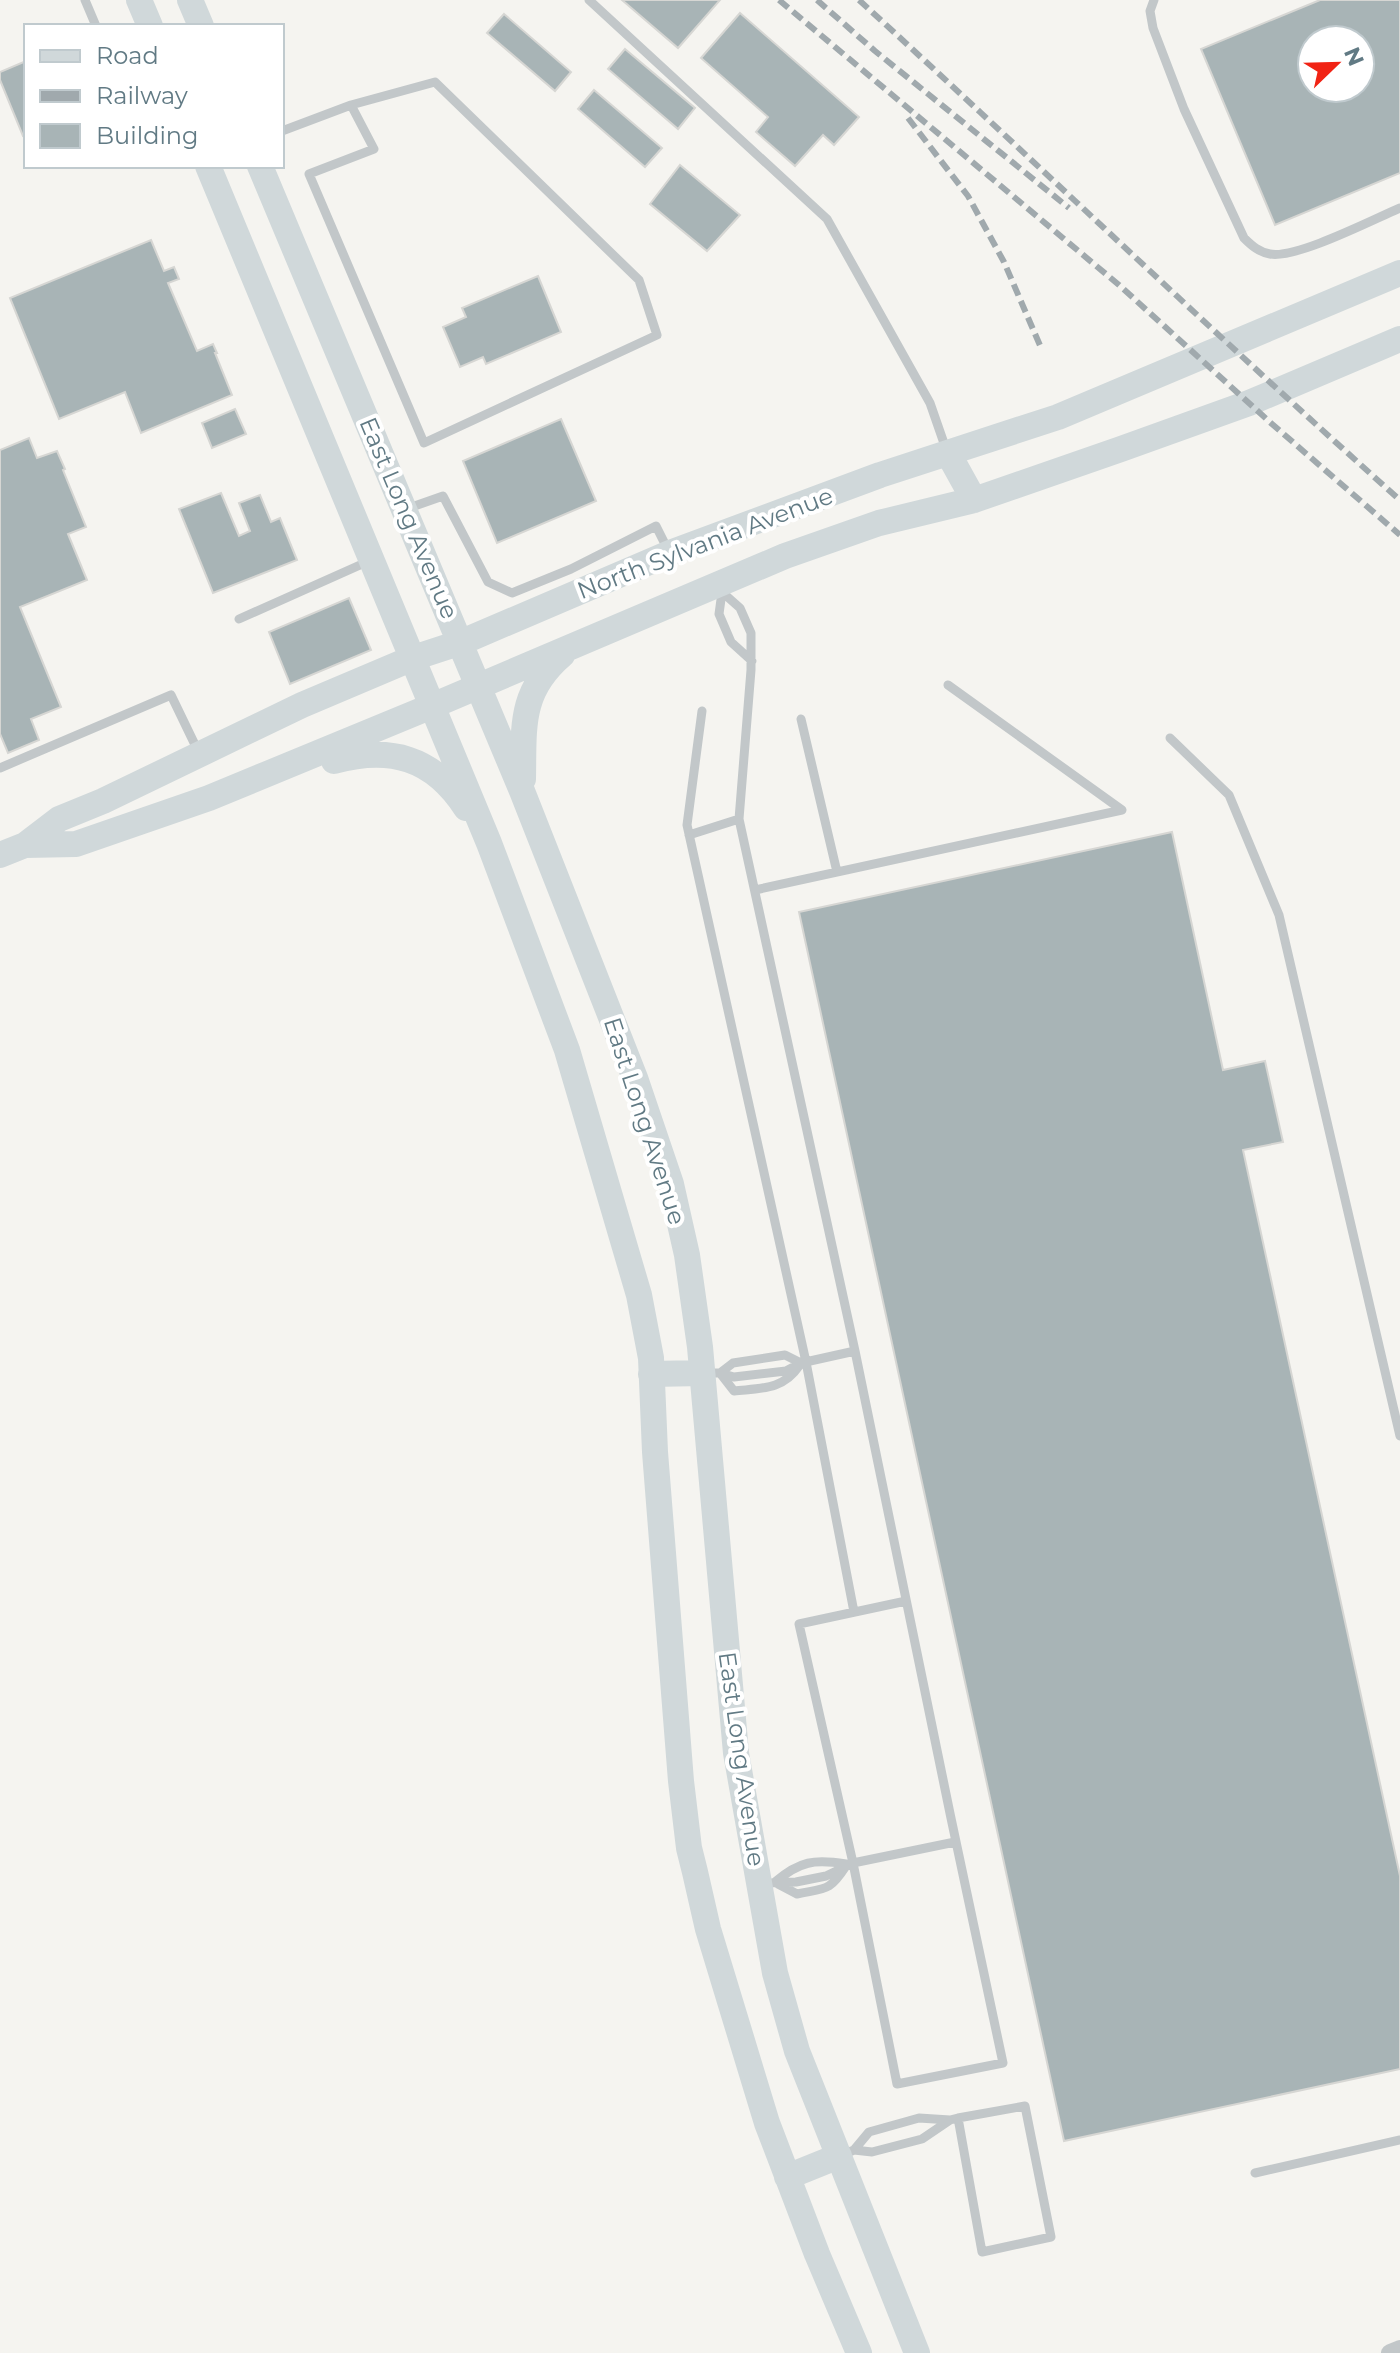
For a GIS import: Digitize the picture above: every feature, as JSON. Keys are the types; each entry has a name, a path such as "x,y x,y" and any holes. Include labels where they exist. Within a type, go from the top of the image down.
{"main road":[{"path":"139,0 149,24"},
{"path":"190,0 200,24"},
{"name":"East Long Avenue","path":"209,168 489,843 567,1050 646,1326 681,1781 689,1848 708,1929 767,2123 859,2353"},
{"name":"East Long Avenue","path":"261,168 480,686 635,1078 671,1184 711,1373 736,1753 767,1883 775,1973 797,2051 846,2153 917,2353"},
{"name":"North Sylvania Avenue","path":"0,855 25,845 59,819 302,705 413,658 462,642 670,553 880,475 1058,417 1400,273"},
{"name":"North Sylvania Avenue","path":"25,845 76,844 220,794 572,646 721,588 785,556 879,523 974,500 1249,403 1400,339"},
{"path":"948,453 974,500"},
{"path":"522,791 527,703 544,670 572,646"},
{"path":"196,756 220,794 361,754 389,754 415,762 439,776 458,796 489,843"},
{"path":"651,1374 711,1373"},
{"path":"787,2177 846,2153"}],"street":[{"path":"1390,2353 1400,2349"}],"lane":[{"path":"85,0 95,24"},
{"path":"589,0 827,219 930,403 948,453"},
{"path":"1154,0 1150,11 1153,28 1184,109 1244,238 1256,250 1273,255 1293,253 1400,208"},
{"path":"284,130 351,105 435,82 639,280 657,335 424,443 309,174 374,149 351,105"},
{"path":"406,509 443,496 488,582 512,593 571,569 656,526 670,553"},
{"path":"239,619 372,559"},
{"path":"721,588 719,614 731,642 752,661"},
{"path":"721,588 740,608 751,633 752,661 739,819 855,1351 1003,2063 897,2084 799,1624 906,1601"},
{"path":"755,890 1122,810 948,685"},
{"path":"0,768 171,695 196,756"},
{"path":"702,711 687,825 804,1362 854,1612"},
{"path":"801,719 837,872"},
{"path":"1170,738 1229,795 1279,915 1400,1436"},
{"path":"689,835 739,819"},
{"path":"711,1373 734,1377 786,1371 804,1362 855,1351"},
{"path":"711,1373 733,1363 785,1355 804,1362"},
{"path":"767,1883 796,1882 826,1876 850,1864 955,1842"},
{"path":"767,1883 793,1867 823,1861 850,1864"},
{"path":"846,2153 869,2132 919,2118 954,2119 1025,2106 1051,2237 982,2252 954,2119"},
{"path":"846,2153 872,2152 922,2139 954,2119"},
{"path":"1255,2173 1400,2140"}],"building":[{"path":"622,0 720,0 678,48"},
{"path":"1320,0 1400,0 1400,173 1275,225 1201,49"},
{"path":"740,13 859,117 834,145 823,135 795,166 756,132 768,117 701,58"},
{"path":"504,14 571,72 555,91 487,33"},
{"path":"625,49 695,108 678,129 608,69"},
{"path":"24,62 24,136 0,80 0,72"},
{"path":"594,90 662,148 645,167 578,109"},
{"path":"680,165 740,215 707,251 650,204"},
{"path":"151,240 164,271 174,267 179,279 168,283 197,351 213,344 232,395 141,433 125,392 59,419 10,298"},
{"path":"538,276 561,332 486,364 483,357 460,367 443,327 466,317 462,308"},
{"path":"235,409 246,434 212,448 202,423"},
{"path":"561,419 596,501 497,543 463,461"},
{"path":"29,438 37,458 57,451 65,469 86,527 68,534 87,580 20,607 61,707 31,719 39,740 8,753 0,734 0,450"},
{"path":"221,493 239,536 250,531 239,503 260,495 271,522 280,518 297,560 213,593 179,509"},
{"path":"349,598 371,650 290,684 269,632"},
{"path":"1172,832 1223,1070 1265,1061 1283,1142 1243,1150 1400,1876 1400,2069 1064,2141 799,912"}],"railway":[{"path":"779,0 1119,285 1400,535"},
{"path":"817,0 875,51 1069,208"},
{"path":"859,0 1400,500"},
{"path":"908,118 968,196 1004,262 1042,350"}]}
